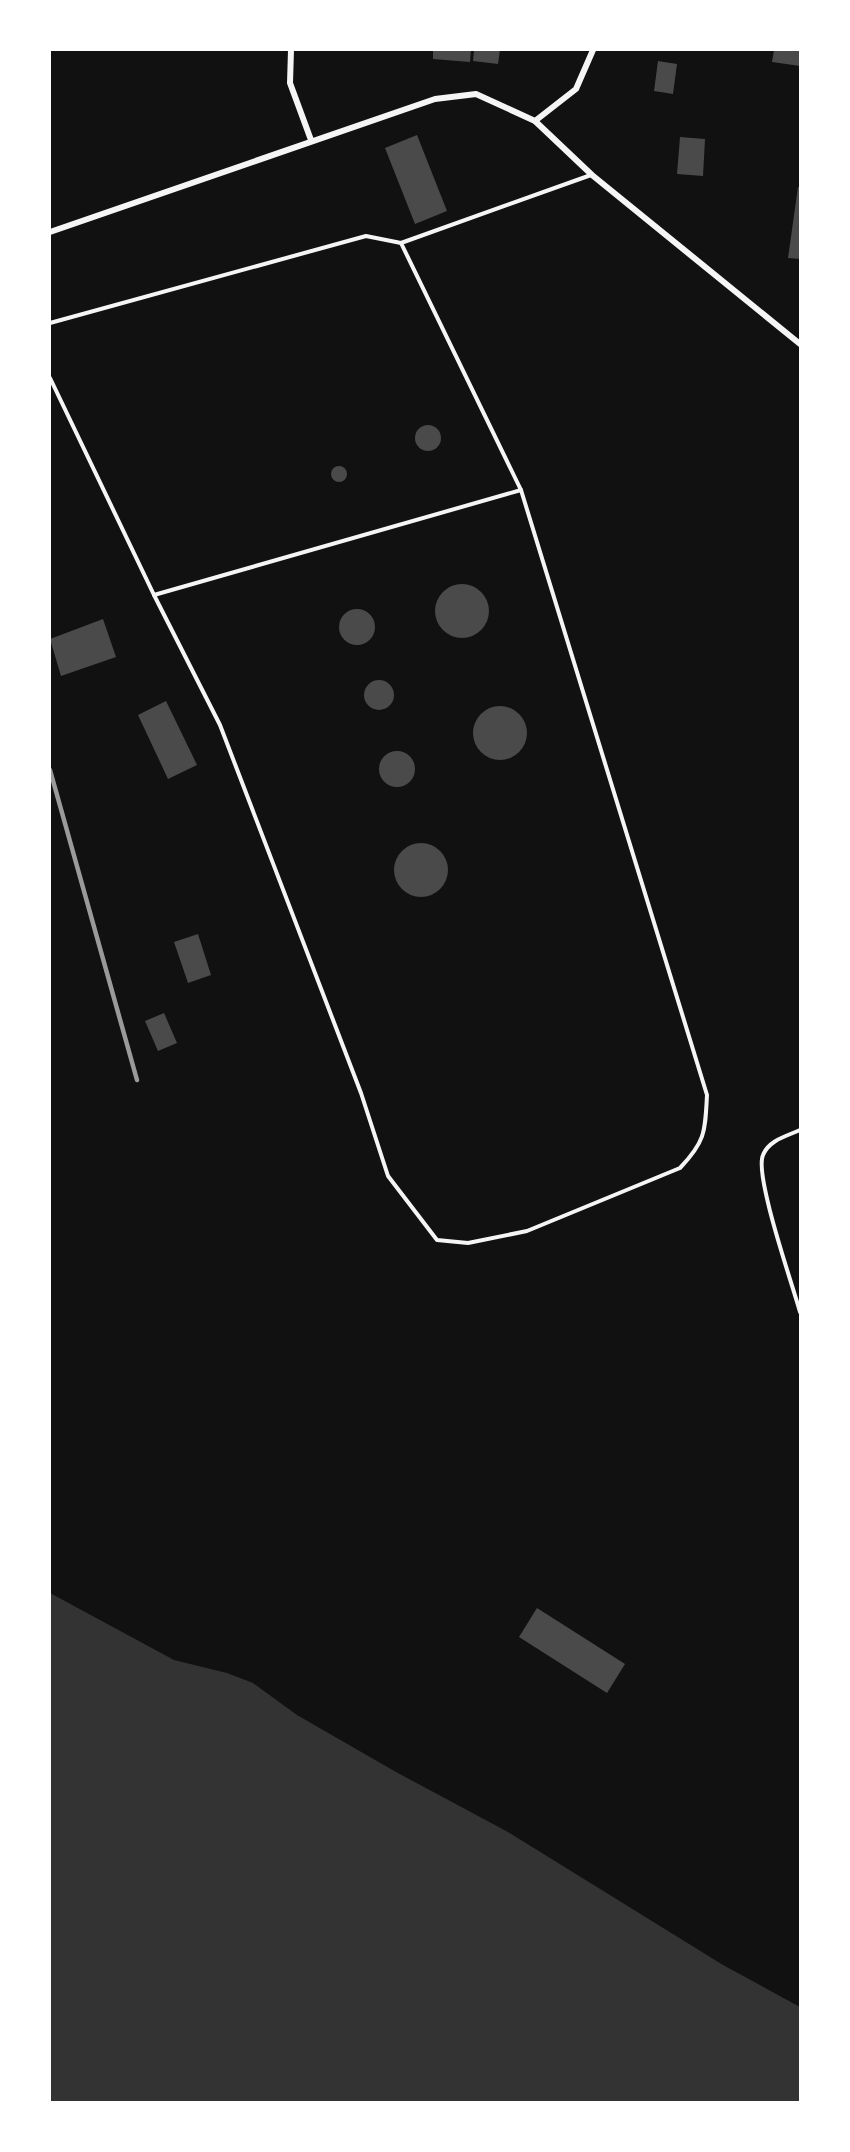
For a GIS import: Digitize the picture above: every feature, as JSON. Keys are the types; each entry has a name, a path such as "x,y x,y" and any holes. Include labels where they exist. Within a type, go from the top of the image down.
{"street":[{"path":"291,50 290,83 311,140"},
{"path":"535,121 576,89 593,50"},
{"path":"50,232 435,99 476,94 535,121 592,175 801,344"}],"lane":[{"path":"50,323 366,236 401,243 592,175"},
{"path":"50,378 154,595 220,725 361,1093 388,1176 437,1240 468,1243 527,1231 680,1167 699,1148 706,1126 707,1095 521,489 401,243"},
{"path":"154,595 521,489"},
{"path":"801,1131 775,1141 762,1155 761,1170 801,1312"}],"shaded area":[{"path":"50,1593 174,1660 227,1673 253,1683 297,1715 396,1772 508,1832 723,1965 800,2007 800,2102 50,2102"}],"building":[{"path":"433,50 471,50 470,62 433,59"},
{"path":"474,50 500,50 498,64 473,61"},
{"path":"774,50 800,50 800,66 772,62"},
{"path":"658,61 677,64 673,94 654,91"},
{"path":"417,135 447,211 415,224 385,148"},
{"path":"680,137 705,139 703,176 677,174"},
{"path":"798,187 800,187 800,259 788,258"},
{"path":"428,425 437,429 441,438 437,447 428,451 419,447 415,438 419,429"},
{"path":"336,466 342,466 347,474 345,480 336,482 331,477 331,471"},
{"path":"462,584 472,586 481,592 487,601 489,611 487,621 481,630 472,636 462,638 452,636 443,630 437,621 435,611 437,601 443,592 452,586"},
{"path":"357,609 370,614 375,627 370,640 357,645 344,640 339,627 344,614"},
{"path":"103,619 116,657 61,676 50,639"},
{"path":"379,680 390,684 394,695 390,706 379,710 368,706 364,695 368,684"},
{"path":"166,701 197,765 168,779 138,715"},
{"path":"495,706 505,706 519,714 525,723 527,733 525,743 519,752 505,760 495,760 478,748 473,738 473,728 485,711"},
{"path":"397,751 410,756 415,769 410,782 397,787 384,782 379,769 384,756"},
{"path":"421,843 431,845 440,851 446,860 448,870 446,880 440,889 431,895 421,897 411,895 402,889 396,880 394,870 396,860 402,851 411,845"},
{"path":"198,934 211,975 188,983 174,942"},
{"path":"164,1013 177,1043 158,1051 145,1021"},
{"path":"537,1608 625,1664 607,1693 519,1637"}],"railway":[{"path":"50,770 137,1080"}]}
